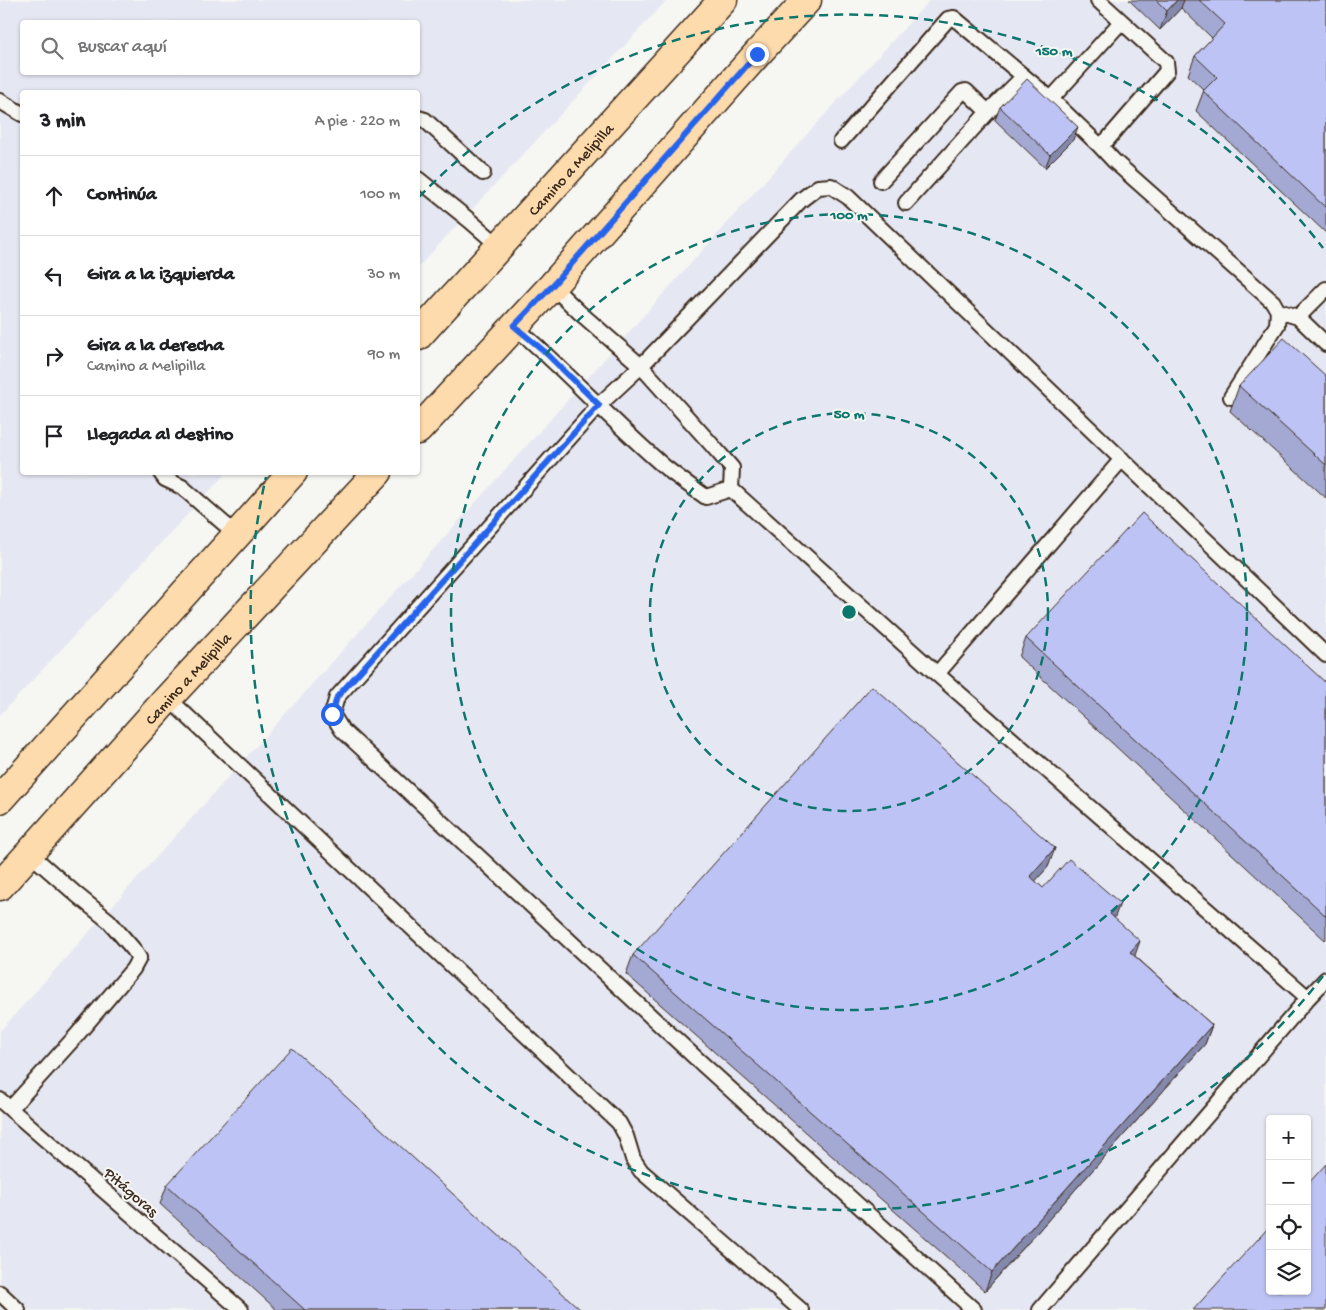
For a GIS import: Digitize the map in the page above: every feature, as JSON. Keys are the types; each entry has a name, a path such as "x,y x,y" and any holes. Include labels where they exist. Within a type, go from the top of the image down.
{"main road":[{"name":"Camino a Melipilla","path":"420,334 723,0"},
{"path":"420,428 552,286 807,0"},
{"path":"0,799 290,475"},
{"name":"Camino a Melipilla","path":"0,886 168,698 375,475"}],"lane":[{"path":"1098,0 1166,62 1167,71 1100,146"},
{"path":"841,141 948,19 954,18 1051,99 1114,161 1273,302 1278,311 1277,325 1231,396"},
{"path":"1051,99 1121,22"},
{"path":"906,203 988,112 1023,77"},
{"path":"881,182 962,92 966,91 988,112"},
{"path":"0,101 20,113"},
{"path":"420,119 425,120 483,173"},
{"path":"420,181 499,246"},
{"path":"974,1310 691,1053 342,730 332,714 337,697 599,405 641,366 801,200 818,188 831,186 848,197 1326,655"},
{"path":"552,286 641,366 711,444 732,468 731,489"},
{"path":"1298,317 1326,289"},
{"path":"1278,311 1298,317 1326,344"},
{"path":"514,326 544,351 666,468 706,497 731,489"},
{"path":"937,674 1122,459"},
{"path":"162,475 165,479 182,487 237,535"},
{"path":"731,489 937,674 1308,998"},
{"path":"168,698 618,1123 626,1136 633,1159 641,1171 801,1310"},
{"path":"5,1104 82,1028 133,969 139,958 109,921 30,853"},
{"path":"1040,1310 1326,979"},
{"name":"Pitágoras","path":"5,1104 241,1310"},
{"path":"0,1293 18,1310"}],"shaded area":[{"path":"667,0 420,265 420,90 20,90 20,475 224,475 0,715 0,1"},
{"path":"930,0 1326,0 1326,1310 0,1310 0,1031"}],"building":[{"path":"1156,0 1177,0 1167,11"},
{"path":"1199,0 1326,1 1326,208 1203,91 1217,77 1195,56 1225,24"},
{"path":"1027,79 1078,127 1050,155 1000,107"},
{"path":"1284,338 1326,376 1326,465 1239,386"},
{"path":"1142,513 1326,683 1326,916 1026,638"},
{"path":"872,686 1055,848 1030,876 1043,888 1069,859 1120,903 1110,914 1140,941 1130,952 1212,1025 992,1272 633,955"},
{"path":"292,1048 581,1310 305,1310 167,1185"},
{"path":"1326,1164 1326,1310 1193,1310 1266,1230 1266,1295 1311,1295 1311,1181"}],"route":[{"path":"332,714 337,697 599,405 544,351 514,326 552,286 757,54"}]}
